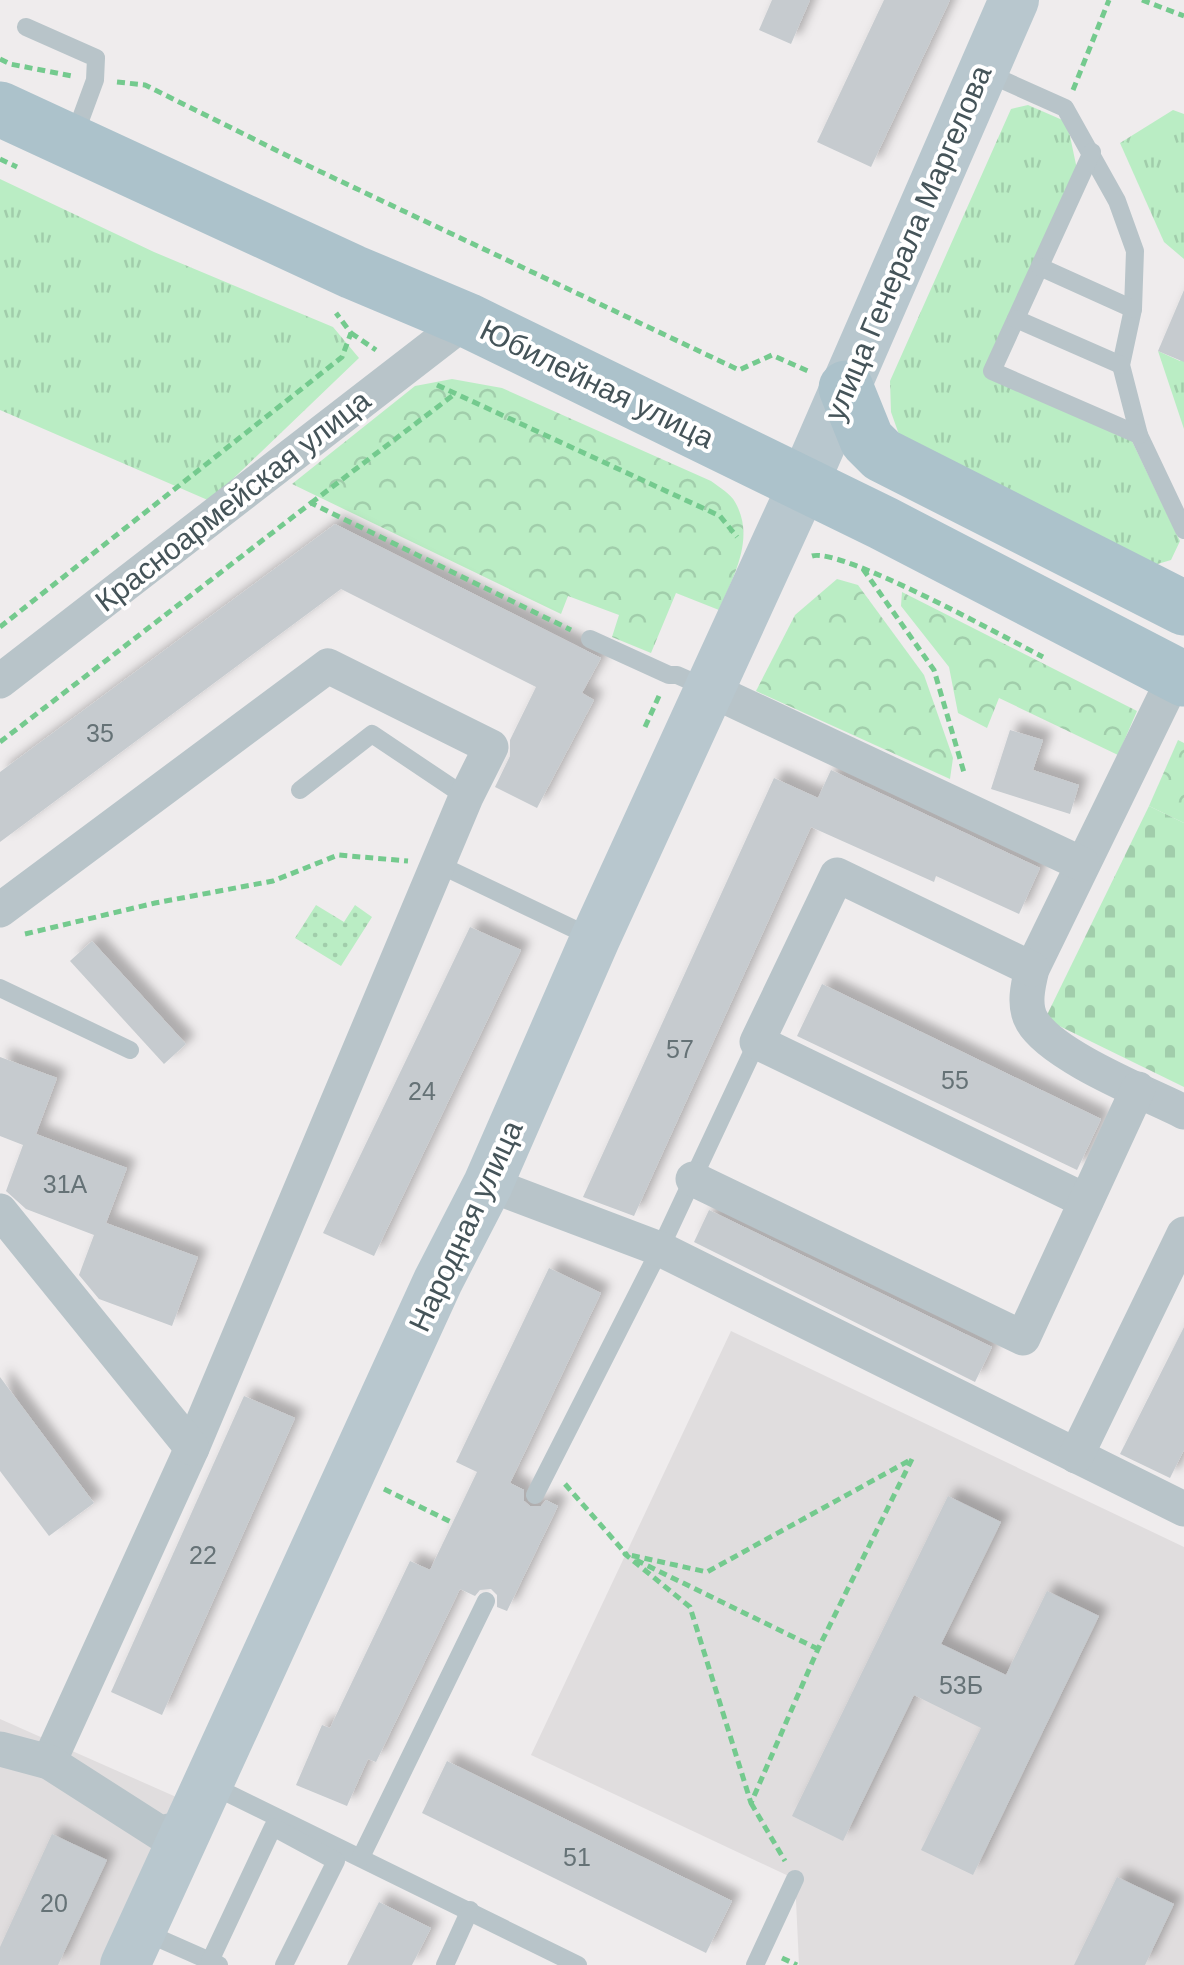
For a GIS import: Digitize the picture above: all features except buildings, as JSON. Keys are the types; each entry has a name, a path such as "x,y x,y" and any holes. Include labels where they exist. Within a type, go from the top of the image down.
{"main road":[{"name":"Юбилейная улица","path":"0,109 352,272 466,320 900,532 1180,676"},
{"path":"846,388 866,440 882,455 1184,608"}],"street":[{"name":"улица Генерала Маргелова","path":"803,485 1014,0"},
{"name":"Красноармейская улица","path":"0,681 466,320"},
{"name":"Народная улица","path":"133,1948 438,1282 488,1184 595,939 803,485"},
{"path":"7,924 328,666 492,747 466,796 192,1448 48,1762"},
{"path":"1180,676 1082,864 1032,969 1026,992 1030,1020 1053,1046 1184,1112"},
{"path":"710,689 1082,864"},
{"path":"1032,969 837,875 757,1042 1086,1202"},
{"path":"693,1179 1023,1338 1138,1089"},
{"path":"488,1184 660,1249 1184,1510"},
{"path":"0,1211 192,1448"},
{"path":"1076,1456 1184,1234"},
{"path":"0,1749 48,1762 160,1832 199,1805"}],"lane":[{"path":"26,27 96,58 95,80 72,142"},
{"path":"982,71 1066,108 1117,200 1135,251 1133,310 1121,365 1139,435 1184,530"},
{"path":"1092,152 992,371 1139,435"},
{"path":"1040,266 1133,310"},
{"path":"1016,319 1121,365"},
{"path":"590,639 668,675 710,689"},
{"path":"300,790 372,734 466,796"},
{"path":"440,865 595,939"},
{"path":"0,988 130,1050"},
{"path":"535,1495 660,1249 757,1042"},
{"path":"361,1857 486,1601"},
{"path":"199,1805 361,1857 578,1965"},
{"path":"133,1948 215,1963 272,1827 336,1860 284,1965"},
{"path":"755,1965 795,1879"},
{"path":"445,1965 470,1910"}],"path":[{"path":"1066,108 1109,0"},
{"path":"1142,0 1184,16"},
{"path":"0,59 95,80 145,85 298,162 740,370 772,355 846,388"},
{"path":"0,159 18,167"},
{"path":"0,627 342,357 351,332 332,308"},
{"path":"0,742 456,394"},
{"path":"311,503 590,639"},
{"path":"861,567 934,670 960,750 972,812"},
{"path":"7,924 273,881 338,855 440,865"},
{"path":"625,1554 708,1572 912,1458 818,1649 751,1804"},
{"path":"550,1467 625,1554 690,1607 751,1804 795,1879"},
{"path":"351,1473 453,1523"},
{"path":"625,1554 818,1649"}],"shaded area":[{"path":"731,1331 1184,1547 1184,1965 799,1965 795,1879 531,1755"},
{"path":"0,1719 183,1800 108,1965 0,1965"}],"green space":[{"path":"1028,105 1067,122 1078,174 988,377 1131,439 1180,541 1171,560 1144,568 902,443 891,412 890,381 1011,109"},
{"path":"1173,110 1184,114 1184,259 1164,242 1120,143"},
{"path":"0,179 154,252 333,327 359,358 210,501 0,410"},
{"path":"1158,351 1180,361 1184,354 1184,429"},
{"path":"452,379 502,388 711,481 728,493 741,516 743,543 719,610 676,593 651,653 612,637 619,615 568,596 561,614 292,484 415,386"},
{"path":"837,579 858,585 924,675 953,758 950,779 756,691 795,615"},
{"path":"902,592 1137,711 1118,755 999,698 987,728 958,713 949,667 901,606"},
{"path":"1178,740 1184,743 1184,823 1149,806"},
{"path":"1149,806 1184,823 1184,1087 1045,1019"},
{"path":"316,905 344,922 355,905 372,917 341,966 295,938"}]}
